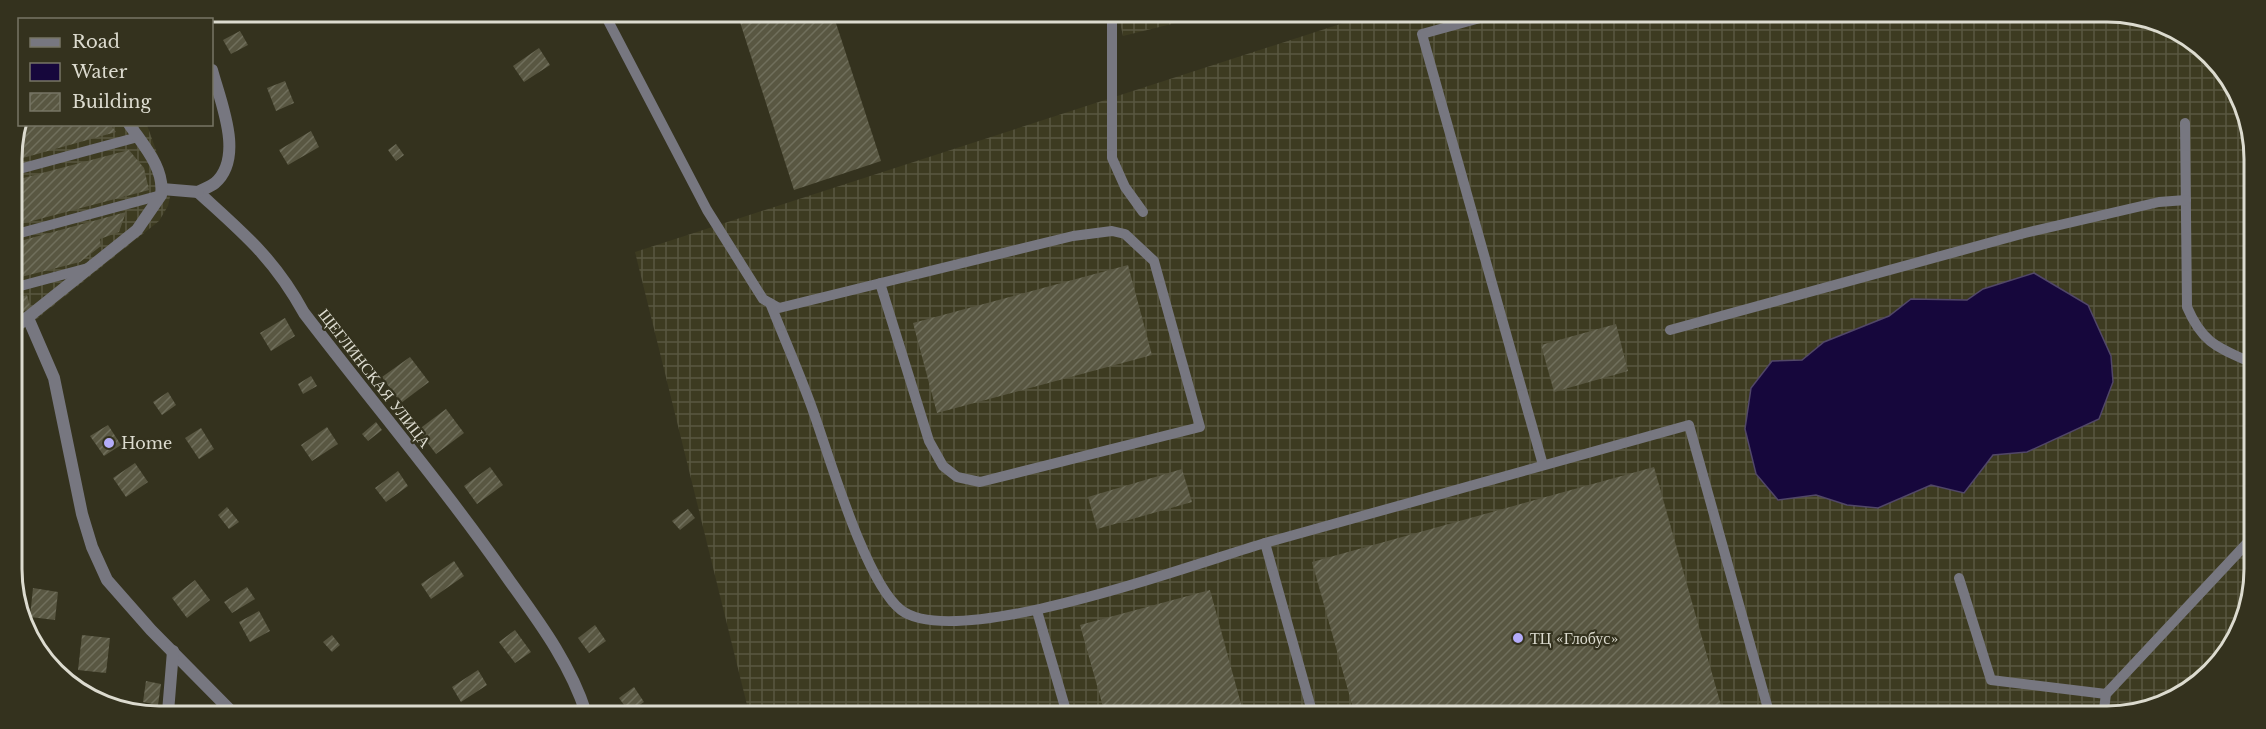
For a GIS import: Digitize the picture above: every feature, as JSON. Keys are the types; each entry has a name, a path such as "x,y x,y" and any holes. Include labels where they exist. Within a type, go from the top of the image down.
{"street":[{"path":"161,192 198,192 214,183 224,171 230,150 213,74"},
{"path":"23,322 137,230 161,192 155,164 130,126"},
{"name":"ЩЕГЛИНСКАЯ УЛИЦА","path":"198,192 260,248 285,279 304,313 478,535 555,645 584,706"},
{"path":"28,318 54,378 82,514 92,547 107,580 226,706"},
{"path":"168,706 173,651"}],"lane":[{"path":"609,22 707,210 763,299 779,308 880,282 1073,236 1112,231 1125,234 1154,261 1200,427 980,482 957,477 943,466 929,441 880,282"},
{"path":"1112,22 1112,158 1125,187 1143,212"},
{"path":"1466,22 1422,34 1543,465"},
{"path":"2185,123 2187,307 2196,327 2212,345 2244,359"},
{"path":"23,168 138,137"},
{"path":"23,232 161,192"},
{"path":"1670,330 2025,233 2159,202 2186,200"},
{"path":"23,285 89,268"},
{"path":"770,303 801,379 864,552 882,586 901,609 919,619 947,623 1037,611 1265,543 1689,425 1767,706"},
{"path":"1265,543 1310,706"},
{"path":"2104,706 2106,694 2244,546"},
{"path":"1959,578 1991,680 2106,694"},
{"path":"1037,611 1065,706"}],"shaded area":[{"path":"1120,22 1180,22 1123,36"},
{"path":"1346,22 2107,22 2142,27 2175,41 2197,56 2210,69 2229,99 2241,133 2244,159 2244,570 2239,605 2220,646 2197,673 2159,696 2133,704 2116,706 747,706 635,252"},
{"path":"27,126 147,126 171,192 168,206 159,221 23,330 23,150"}],"water":[{"path":"2034,273 2088,305 2111,356 2113,382 2099,419 2027,452 1993,455 1964,493 1931,485 1878,508 1847,505 1816,495 1778,500 1756,474 1745,429 1751,388 1772,361 1802,360 1824,342 1889,316 1911,299 1967,300 1983,289"}],"building":[{"path":"740,22 836,22 881,161 794,190"},
{"path":"240,31 248,45 231,54 223,40"},
{"path":"539,48 550,65 524,82 513,66"},
{"path":"285,81 294,103 276,111 267,88"},
{"path":"27,126 112,126 116,132 23,158"},
{"path":"311,131 319,147 288,165 279,150"},
{"path":"396,144 404,155 396,161 388,150"},
{"path":"129,150 144,168 149,190 23,223 23,178"},
{"path":"126,212 119,232 100,239 101,246 80,262 23,277 23,240"},
{"path":"1128,265 1152,355 937,413 913,323"},
{"path":"27,295 31,309 23,311 23,296"},
{"path":"285,318 295,336 271,351 260,333"},
{"path":"1616,324 1628,371 1554,392 1541,345"},
{"path":"410,357 429,382 401,403 382,377"},
{"path":"311,376 317,386 303,394 298,384"},
{"path":"168,392 176,405 162,415 153,402"},
{"path":"446,409 464,433 436,454 418,430"},
{"path":"376,422 382,430 368,441 362,434"},
{"path":"108,425 121,445 104,456 90,436"},
{"path":"327,427 338,444 312,461 301,445"},
{"path":"201,428 214,449 199,459 185,438"},
{"path":"135,463 148,482 126,497 113,478"},
{"path":"490,467 503,485 477,504 464,486"},
{"name":"ТЦ «Глобус»","path":"1654,467 1721,706 1352,706 1312,562"},
{"path":"1182,469 1192,502 1097,529 1088,497"},
{"path":"398,471 408,486 386,502 375,488"},
{"path":"227,507 239,522 229,529 218,515"},
{"path":"688,509 695,518 680,530 672,521"},
{"path":"454,561 464,576 431,599 421,584"},
{"path":"195,580 210,600 187,618 172,598"},
{"path":"247,587 255,599 232,613 224,602"},
{"path":"33,588 58,592 55,620 31,617"},
{"path":"1210,590 1242,706 1103,706 1080,625"},
{"path":"259,611 270,631 250,642 239,622"},
{"path":"595,625 606,641 589,653 578,638"},
{"path":"515,630 531,652 515,663 499,642"},
{"path":"82,635 110,638 106,673 78,670"},
{"path":"332,635 340,645 332,652 323,642"},
{"path":"478,670 487,685 461,702 452,687"},
{"path":"146,681 161,684 158,705 143,702"},
{"path":"634,687 644,702 638,706 625,706 619,698"}],"place":[{"name":"Home","path":"109,443"},
{"name":"ТЦ «Глобус»","path":"1518,638"}]}
